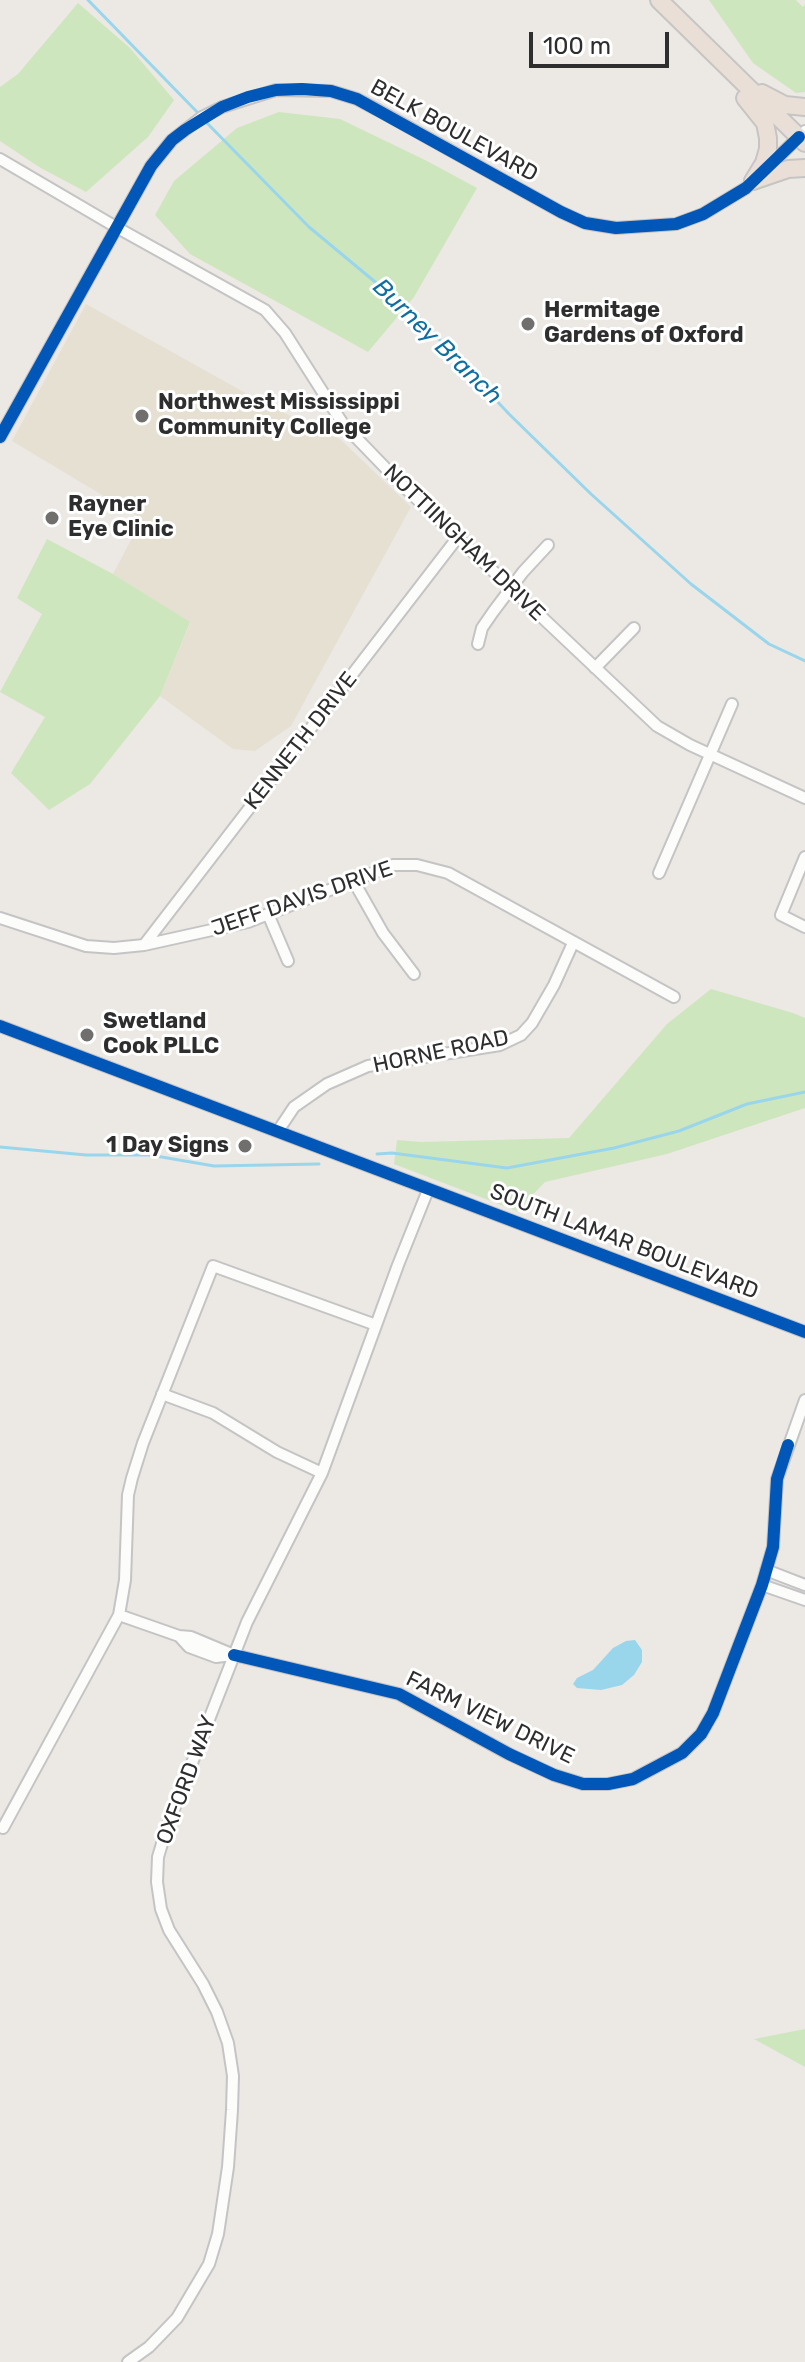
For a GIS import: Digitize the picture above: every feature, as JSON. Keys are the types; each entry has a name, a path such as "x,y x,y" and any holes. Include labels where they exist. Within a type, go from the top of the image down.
{"highway":[{"path":"659,0 803,137"},
{"path":"697,38 718,69 765,123 768,149 753,181"},
{"path":"737,77 785,105 805,107"},
{"path":"753,181 788,169 805,168"}],"street":[{"name":"BELK BOULEVARD","path":"0,437 151,166 172,140 222,107 276,90 331,91 378,110 561,212 585,223 616,228 676,224 703,214 746,188 803,137"},
{"name":"NOTTIINGHAM DRIVE","path":"0,159 265,310 285,333 343,424 400,483 657,726 805,798"},
{"name":"KENNETH DRIVE","path":"144,945 458,537"},
{"path":"478,644 482,628 510,587 548,545"},
{"path":"595,668 634,628"},
{"path":"659,873 732,704"},
{"path":"805,857 781,915 805,927"},
{"name":"JEFF DAVIS DRIVE","path":"0,918 86,946 114,948 144,945 248,922 393,865 417,865 448,873 674,997"},
{"path":"353,880 383,933 414,974"},
{"path":"268,914 288,961"},
{"name":"HORNE ROAD","path":"278,1131 294,1107 327,1084 368,1066 500,1045 521,1035 532,1023 554,985 573,943"},
{"path":"0,1026 278,1131"},
{"name":"SOUTH LAMAR BOULEVARD","path":"278,1131 805,1332"},
{"name":"OXFORD WAY","path":"128,2362 149,2347 177,2318 209,2264 218,2234 228,2167 232,2110 233,2076 228,2043 203,1984 169,1930 161,1909 157,1882 158,1857 247,1622 322,1473 428,1190"},
{"path":"3,1828 119,1615 125,1580 128,1495 143,1443 213,1266 376,1325"},
{"path":"162,1394 213,1413 277,1452 322,1473"},
{"name":"FARM VIEW DRIVE","path":"119,1615 179,1636 191,1637 234,1655 399,1694 554,1775 583,1784 608,1784 633,1779 682,1753 701,1734 713,1713 762,1585 773,1547 777,1479 805,1400"},
{"path":"766,1570 805,1585"},
{"path":"762,1585 805,1600"}],"shaded area":[{"path":"86,304 267,405 340,439 411,507 291,726 255,751 233,749 160,696 190,623 113,574 142,519 12,441"}],"green space":[{"path":"709,0 796,0 803,7 805,4 805,92 796,93 753,63"},
{"path":"78,3 130,48 174,100 148,137 86,192 39,167 0,141 0,87 18,74"},
{"path":"279,112 340,119 477,188 414,297 368,352 190,254 155,215 174,181 237,128"},
{"path":"47,539 113,574 190,622 160,696 90,784 49,810 11,773 45,717 0,692 42,614 17,598"},
{"path":"711,989 805,1018 805,1108 667,1154 545,1182 517,1211 394,1164 397,1140 569,1138 667,1024"},
{"path":"805,2029 805,2067 754,2039"}],"water":[{"path":"635,1640 642,1650 642,1662 634,1675 622,1685 601,1690 577,1688 573,1684 577,1678 593,1670 613,1648"}],"waterway":[{"name":"Burney Branch","path":"88,0 200,115"},
{"name":"Burney Branch","path":"205,121 309,227 421,320 509,414 591,494 691,584 769,644 805,661"},
{"path":"377,1154 392,1153 507,1168 614,1148 679,1131 747,1104 805,1092"},
{"path":"0,1147 86,1155 150,1155 214,1166 319,1164"}],"cycle path":[{"path":"0,437 151,166 172,140 185,130 222,107 248,97 276,90 302,89 331,91 357,99 561,212 585,223 616,228 676,224 703,214 746,188 799,137"},
{"path":"0,1026 805,1332"},
{"path":"234,1655 399,1694 554,1775 583,1784 608,1784 633,1779 682,1753 701,1734 713,1713 762,1585 773,1547 777,1479 788,1445"}],"place":[{"name":"Hermitage Gardens of Oxford","path":"528,324"},
{"name":"Northwest Mississippi Community College","path":"142,416"},
{"name":"Rayner Eye Clinic","path":"52,518"},
{"name":"Swetland Cook PLLC","path":"87,1035"},
{"name":"1 Day Signs","path":"245,1146"}]}
